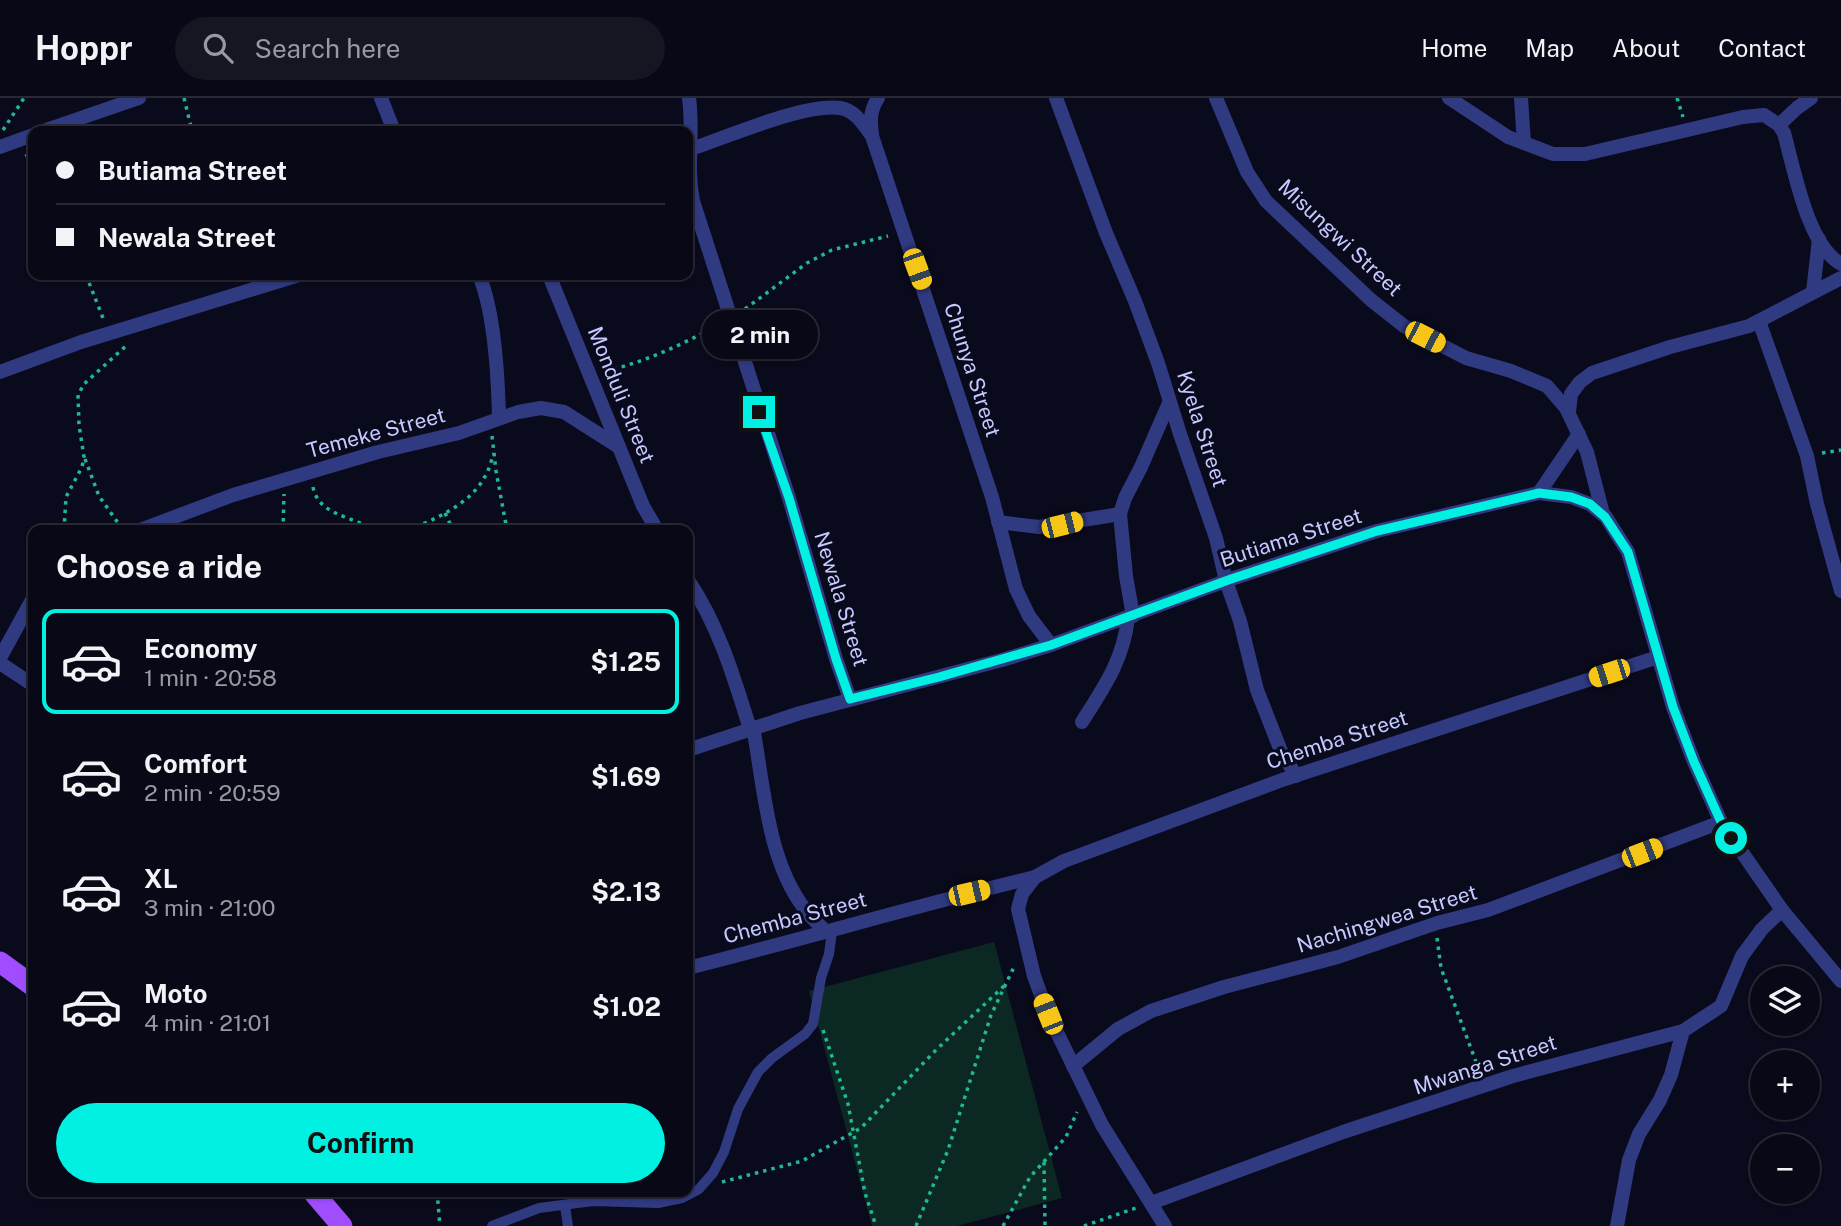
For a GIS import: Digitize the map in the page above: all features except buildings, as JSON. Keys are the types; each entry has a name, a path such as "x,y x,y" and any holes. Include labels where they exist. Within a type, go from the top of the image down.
{"main road":[{"path":"0,962 28,982"},
{"path":"317,1197 342,1226"}],"street":[{"path":"58,126 139,98"},
{"path":"381,98 392,126"},
{"name":"Newala Street","path":"690,98 690,126"},
{"path":"873,136 870,120 877,98"},
{"name":"Kyela Street","path":"1056,98 1105,233 1154,351 1216,538 1257,690 1281,751 1296,776"},
{"name":"Misungwi Street","path":"1216,98 1247,172 1266,201 1371,300 1404,326 1466,358 1511,371 1547,386 1569,412 1587,452 1603,514"},
{"path":"1449,98 1508,137 1553,153 1585,154 1743,117 1764,115 1779,125 1784,133 1807,211 1819,239 1841,264"},
{"path":"1521,98 1524,143"},
{"path":"1779,125 1797,107 1811,98"},
{"name":"Chunya Street","path":"693,149 810,110 842,108 859,118 873,136 998,522 1016,589 1029,616 1051,645"},
{"path":"1,141 28,136"},
{"name":"Newala Street","path":"693,201 789,498 850,699"},
{"path":"1813,292 1819,239"},
{"path":"1569,412 1571,394 1580,382 1592,373 1670,347 1749,326 1841,278"},
{"path":"0,372 109,333 283,280"},
{"path":"481,280 489,306 498,385 495,420"},
{"name":"Monduli Street","path":"551,280 643,506 654,525"},
{"path":"1759,321 1807,456 1816,504 1841,591"},
{"path":"1082,722 1108,682 1123,645 1130,617 1120,514 1170,403"},
{"name":"Temeke Street","path":"153,525 285,479 541,408 564,412 619,447"},
{"path":"1539,493 1579,434"},
{"name":"Butiama Street","path":"693,748 850,699 952,674 1051,645 1226,581 1377,531 1539,493 1571,497 1590,504 1603,514 1628,552 1658,657 1690,751 1721,822 1782,910 1841,981"},
{"path":"998,522 1039,527 1120,514"},
{"path":"693,587 702,600 724,650 751,728 775,850 784,873 804,908 829,931"},
{"path":"28,608 1,664 28,682"},
{"name":"Chemba Street","path":"693,967 1035,877 1064,861 1296,776 1658,657"},
{"name":"Nachingwea Street","path":"1073,1066 1118,1029 1151,1011 1224,987 1338,957 1437,923 1488,910 1721,822"},
{"path":"1035,877 1021,894 1018,909 1034,976 1102,1125 1165,1226"},
{"name":"Mwanga Street","path":"1151,1203 1343,1132 1485,1085 1683,1031 1721,1006 1742,956 1762,929 1782,910"},
{"path":"1617,1226 1629,1160 1639,1134 1660,1100 1671,1075 1683,1031"}],"lane":[{"path":"693,1192 713,1173 738,1109 758,1072 805,1034 813,1024 829,931"},
{"path":"492,1226 539,1208 593,1200 658,1203 683,1197"},
{"path":"565,1206 568,1226"}],"path":[{"path":"1,141 4,126 24,98"},
{"path":"184,98 191,126"},
{"path":"590,374 633,365 667,352 730,320 807,263 832,250 904,233"},
{"path":"88,280 109,333"},
{"path":"119,525 99,496 84,457 78,395 84,384 131,341"},
{"path":"495,420 494,453 506,525"},
{"path":"419,525 445,513 479,486 494,453"},
{"path":"64,525 65,496 82,467 84,457"},
{"path":"311,472 315,495 322,506 362,525"},
{"path":"283,525 285,479"},
{"path":"445,513 451,525"},
{"path":"1437,923 1441,968 1485,1085"},
{"path":"916,1226 948,1150 979,1049 1004,986 1026,945"},
{"path":"699,1189 802,1161 855,1132 1004,986"},
{"path":"817,1012 844,1092 876,1226"},
{"path":"1003,1226 1030,1177 1070,1129 1085,1090"},
{"path":"1044,1161 1045,1226"},
{"path":"437,1197 440,1226"},
{"path":"1084,1226 1151,1203"}],"green space":[{"path":"994,942 1062,1198 957,1226 872,1226 809,991"}],"route":[{"path":"759,412 789,498 850,699 1051,645 1231,579 1377,531 1539,493 1571,497 1590,504 1618,533 1628,552 1673,707 1694,762 1731,838"}]}
